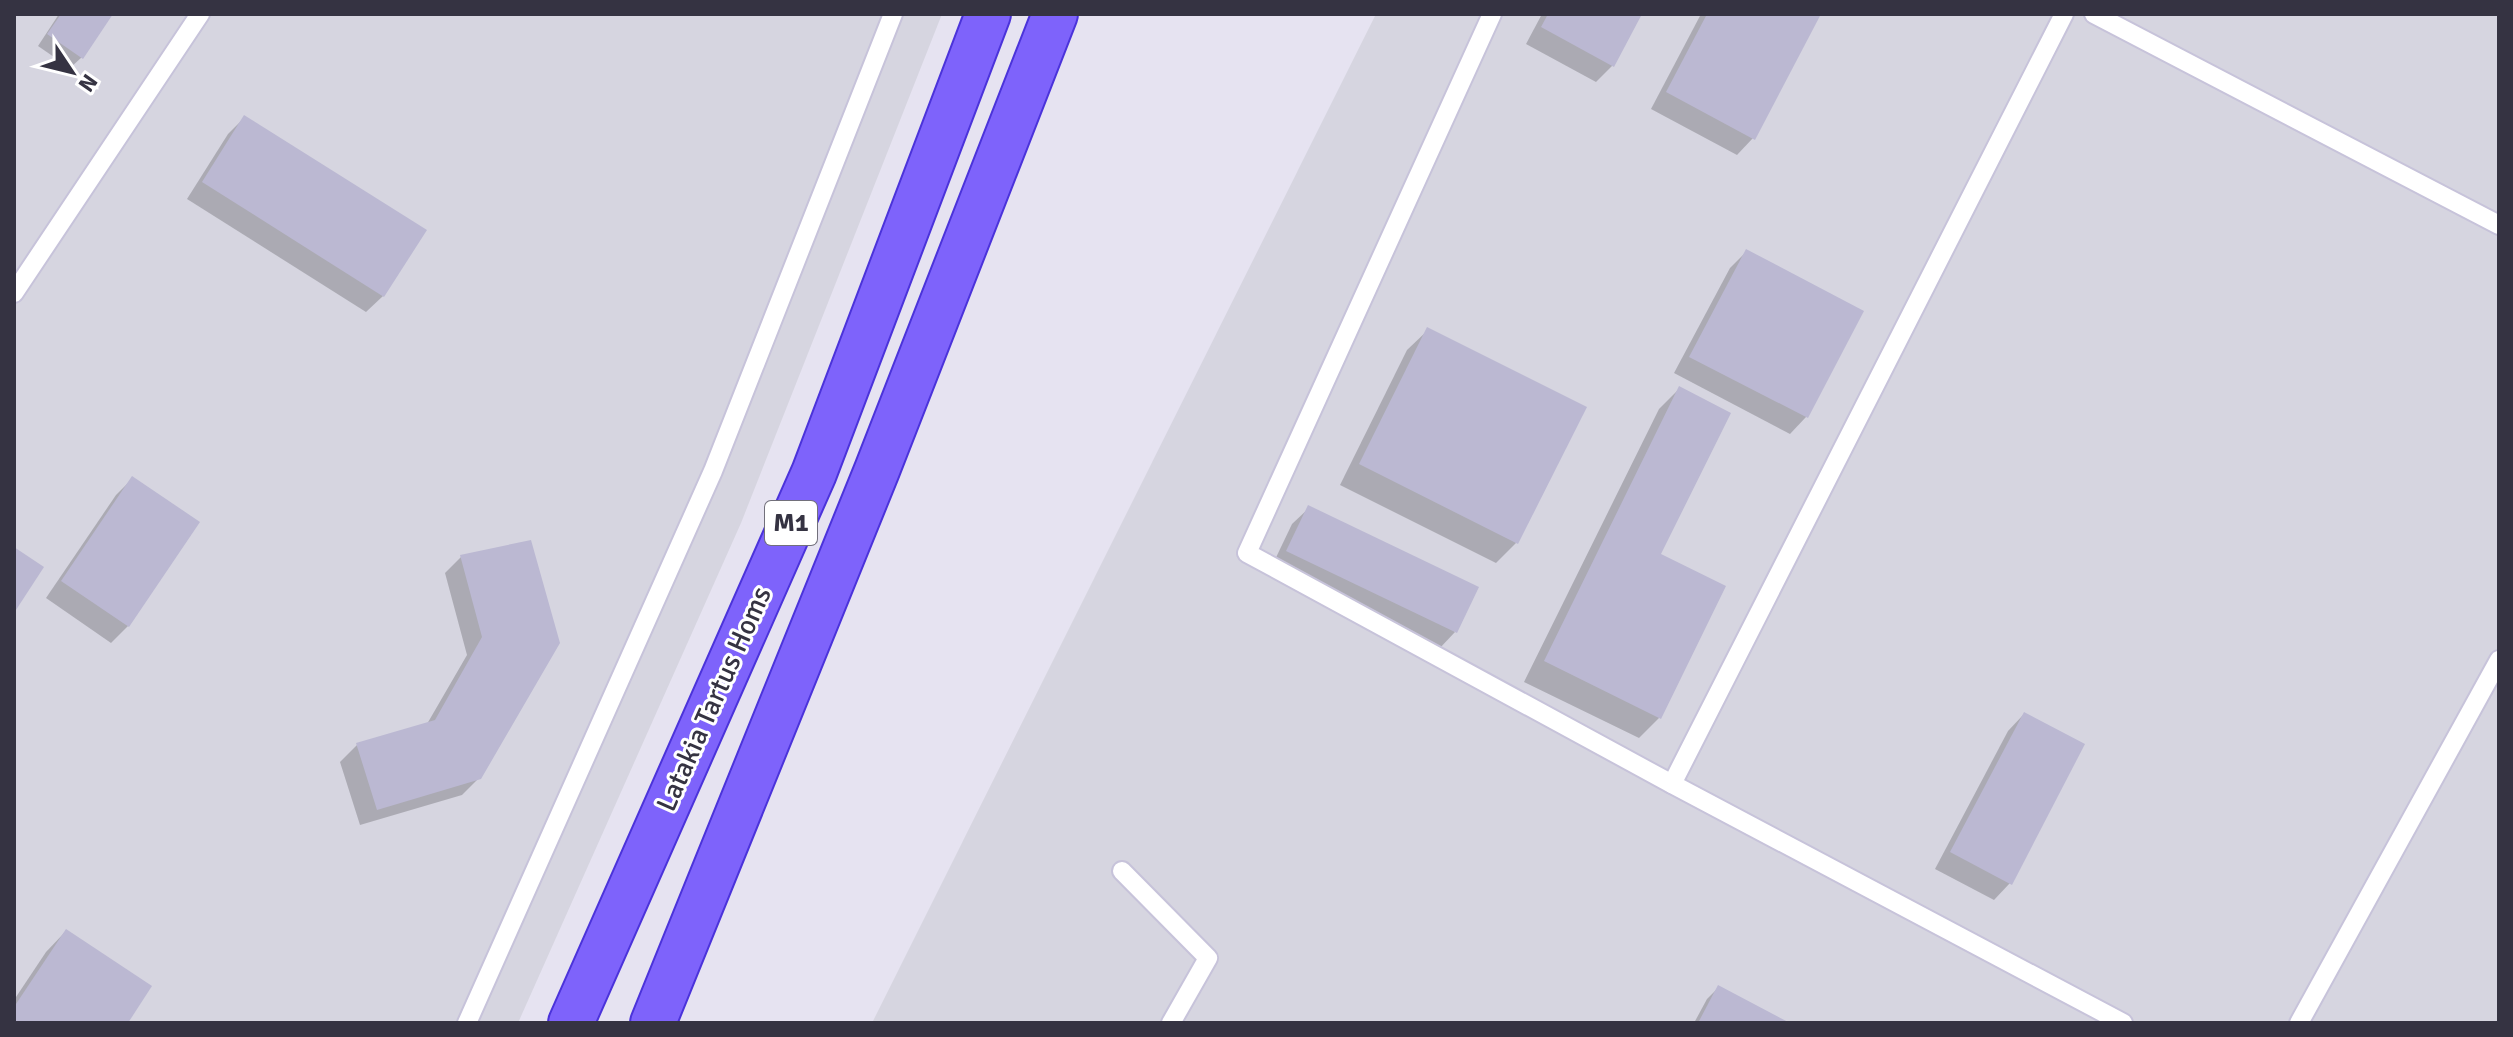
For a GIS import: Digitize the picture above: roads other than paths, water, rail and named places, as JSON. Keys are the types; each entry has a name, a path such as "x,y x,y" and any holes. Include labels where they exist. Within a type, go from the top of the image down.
{"highway":[{"name":"Latakia Tartus Homs","path":"571,1023 814,473 988,14"},
{"name":"M1","path":"653,1023 871,485 1055,14"}],"lane":[{"path":"14,293 200,14"},
{"path":"467,1023 713,471 893,14"},
{"path":"1492,14 1247,553 1672,784 2123,1023"},
{"path":"1672,784 2064,14"},
{"path":"2094,14 2499,225"},
{"path":"2299,1023 2499,660"},
{"path":"1122,871 1208,958 1171,1023"}]}
